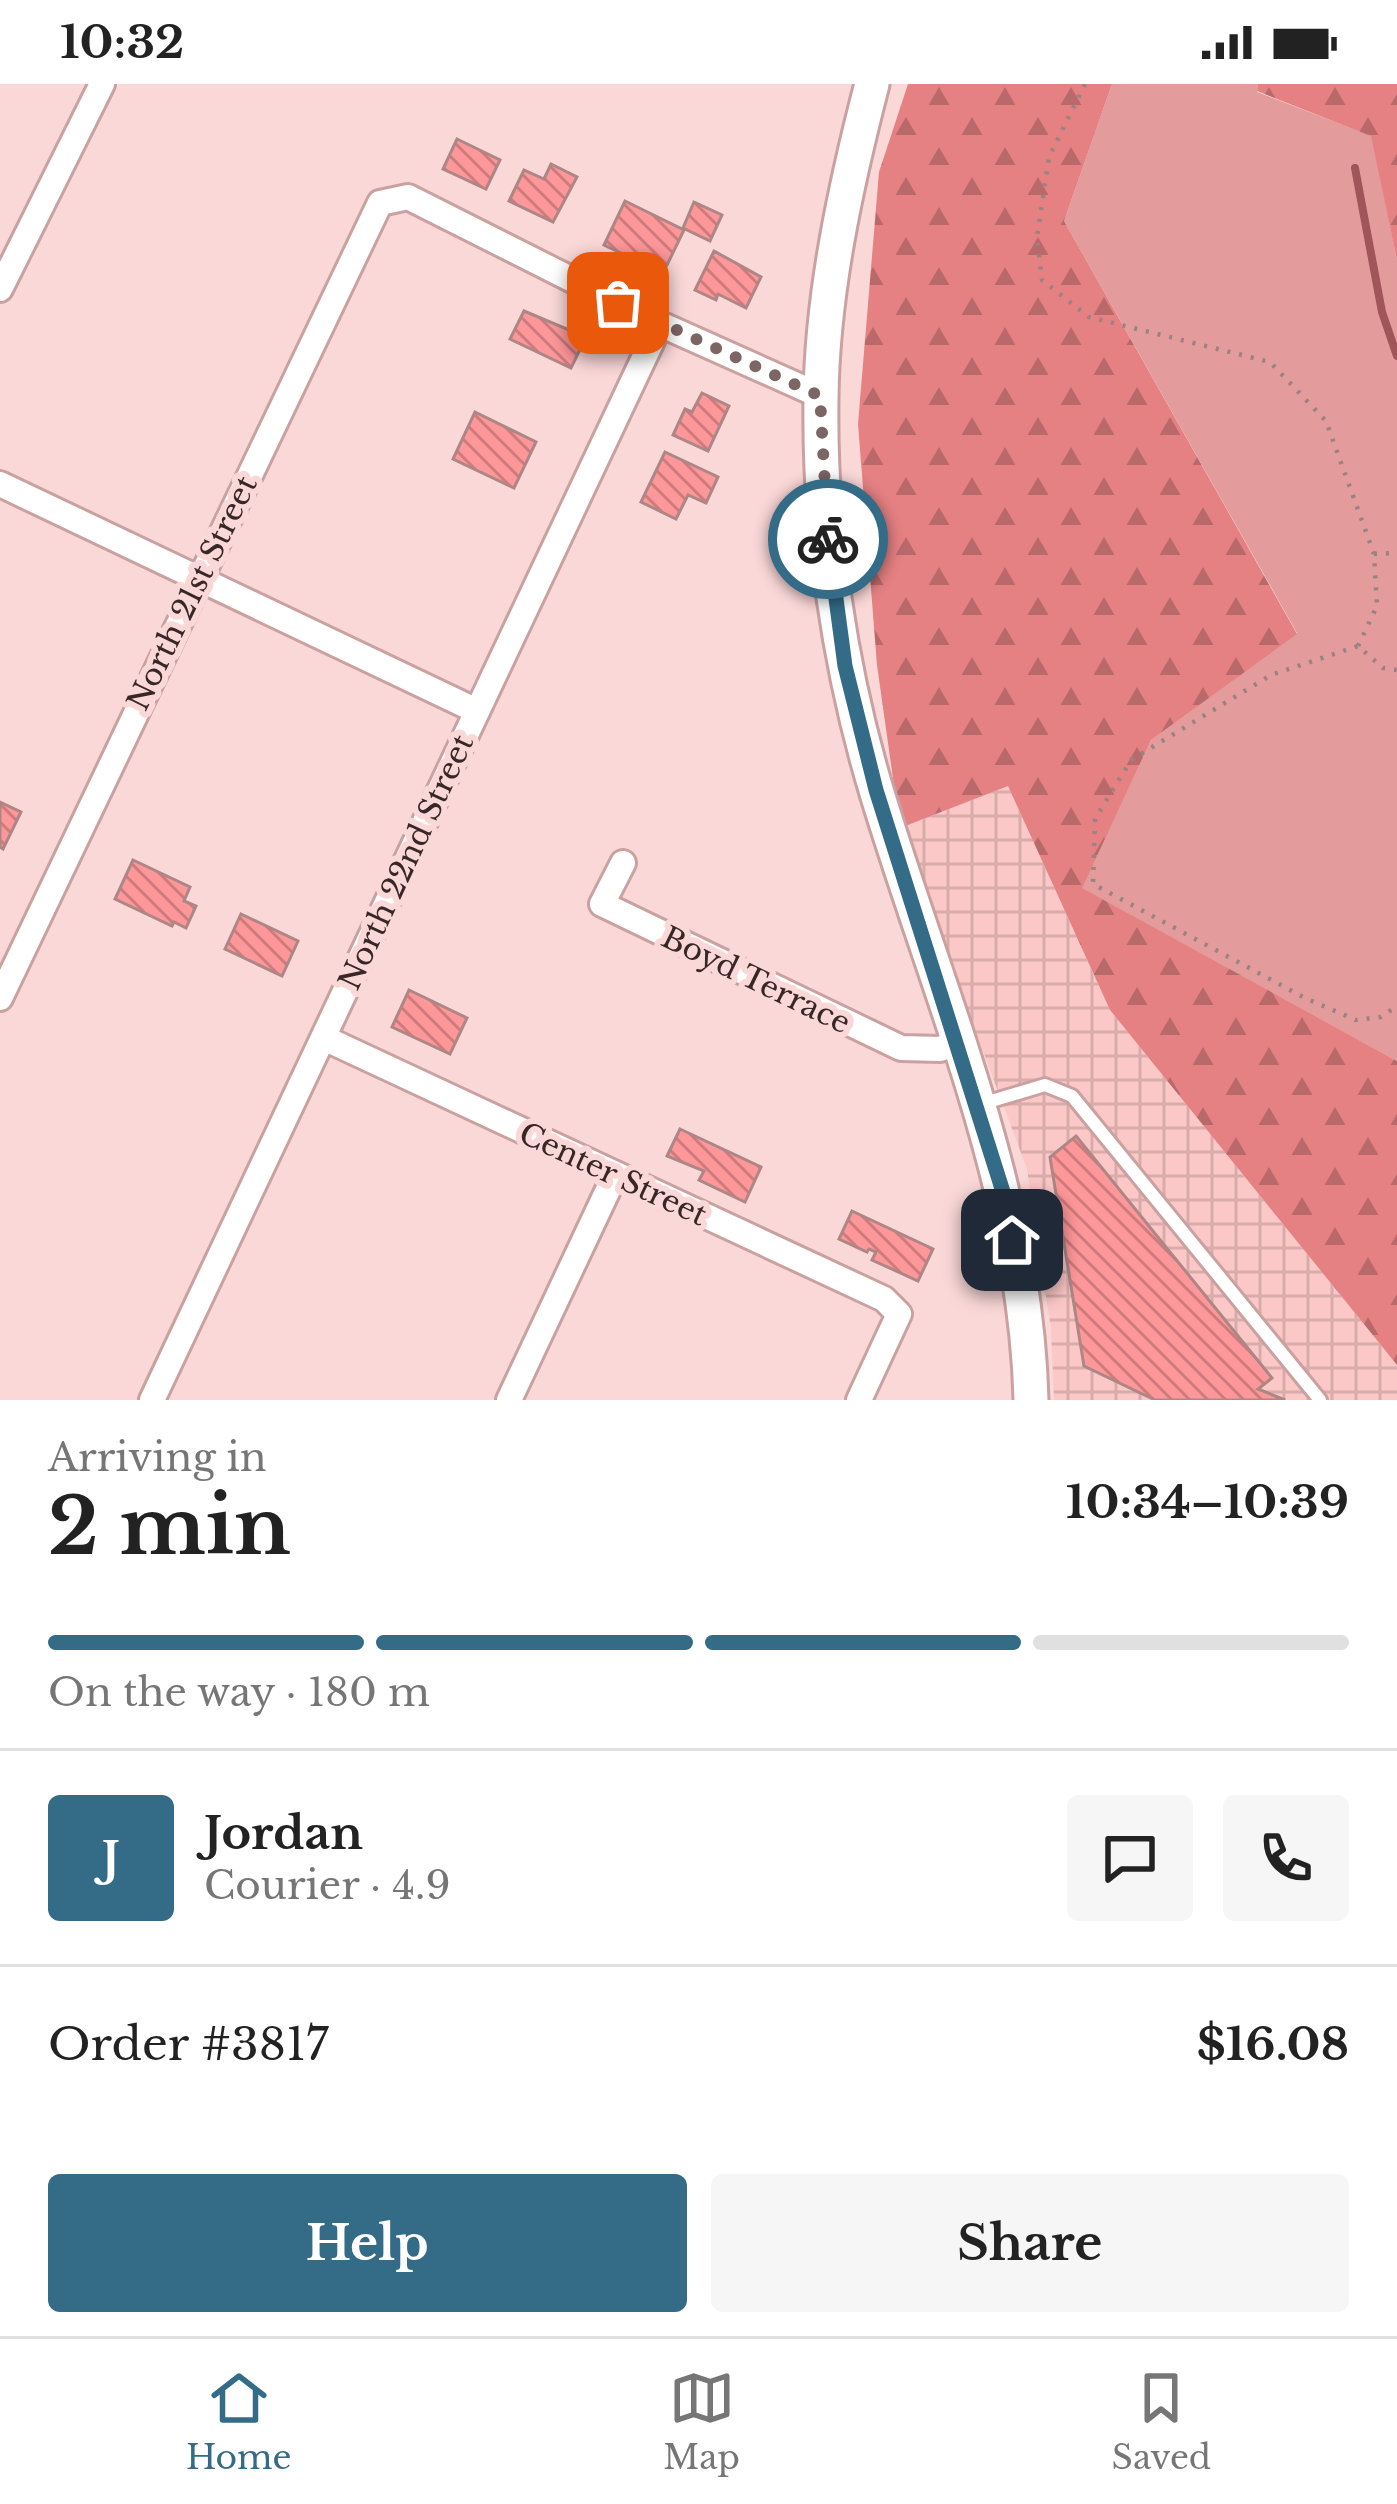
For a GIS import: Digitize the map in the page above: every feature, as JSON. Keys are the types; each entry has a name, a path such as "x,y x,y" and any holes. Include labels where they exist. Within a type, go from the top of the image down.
{"street":[{"path":"0,289 102,84"},
{"path":"872,84 834,271 820,396 826,527 845,666 876,790 1004,1195 1030,1358 1031,1400"},
{"name":"North 21st Street","path":"0,998 380,203 408,197 661,324"},
{"path":"661,324 820,396"},
{"name":"North 22nd Street","path":"152,1400 661,324"},
{"path":"0,484 478,711"},
{"name":"Boyd Terrace","path":"623,863 602,904 901,1048 940,1049 958,1042"},
{"name":"Center Street","path":"324,1038 884,1299 899,1314 859,1400"},
{"path":"509,1400 616,1175"}],"lane":[{"path":"977,1106 1045,1084 1072,1096 1320,1400"}],"path":[{"path":"1085,84 1049,157 1037,238 1042,280 1089,317 1270,362 1326,421 1374,554 1377,606 1358,646 1271,675 1131,760 1095,819 1094,884 1305,998 1356,1020 1382,1017 1397,1006"},
{"path":"1374,554 1397,553"},
{"path":"1358,646 1383,668 1397,670"}],"shaded area":[{"path":"1112,84 1258,84 1257,92 1372,136 1397,260 1397,1061 1081,888 1151,740 1297,633 1064,221"},
{"path":"1008,786 1110,1010 1397,1365 1397,1400 1054,1400 1051,1329 1027,1169 900,828"}],"green space":[{"path":"908,84 1112,84 1064,221 1297,634 1151,740 1082,888 1397,1061 1397,1365 1110,1010 1008,786 900,828 877,665 858,424 879,172"},
{"path":"1258,84 1397,84 1397,260 1371,136 1257,91"}],"building":[{"path":"457,139 500,160 486,189 443,169"},
{"path":"551,164 577,177 553,222 509,201 524,170 544,179"},
{"path":"625,201 684,230 667,265 648,255 644,264 604,245"},
{"path":"694,202 722,215 710,241 683,228"},
{"path":"714,251 761,277 746,308 718,294 716,300 695,290"},
{"path":"524,311 586,337 571,368 510,339"},
{"path":"702,393 729,406 708,451 673,435 685,409 692,412"},
{"path":"475,412 536,442 514,488 453,459"},
{"path":"665,452 718,477 706,503 688,495 676,519 641,502"},
{"path":"0,802 21,812 3,849 0,847"},
{"path":"133,860 190,887 184,901 196,906 186,928 115,899"},
{"path":"241,914 298,941 282,976 225,949"},
{"path":"409,990 467,1018 450,1054 392,1027"},
{"path":"680,1129 761,1167 745,1202 699,1180 704,1171 667,1156"},
{"path":"1076,1136 1272,1378 1258,1389 1285,1400 1155,1400 1084,1366 1050,1157"},
{"path":"852,1211 933,1249 918,1281 872,1260 876,1252 839,1239"}],"waterway":[{"path":"1355,168 1382,312 1397,356"}],"way so far":[{"path":"618,303 820,396 828,539"}],"route":[{"path":"828,539 845,666 876,790 958,1042 1004,1195 1012,1240"}]}
